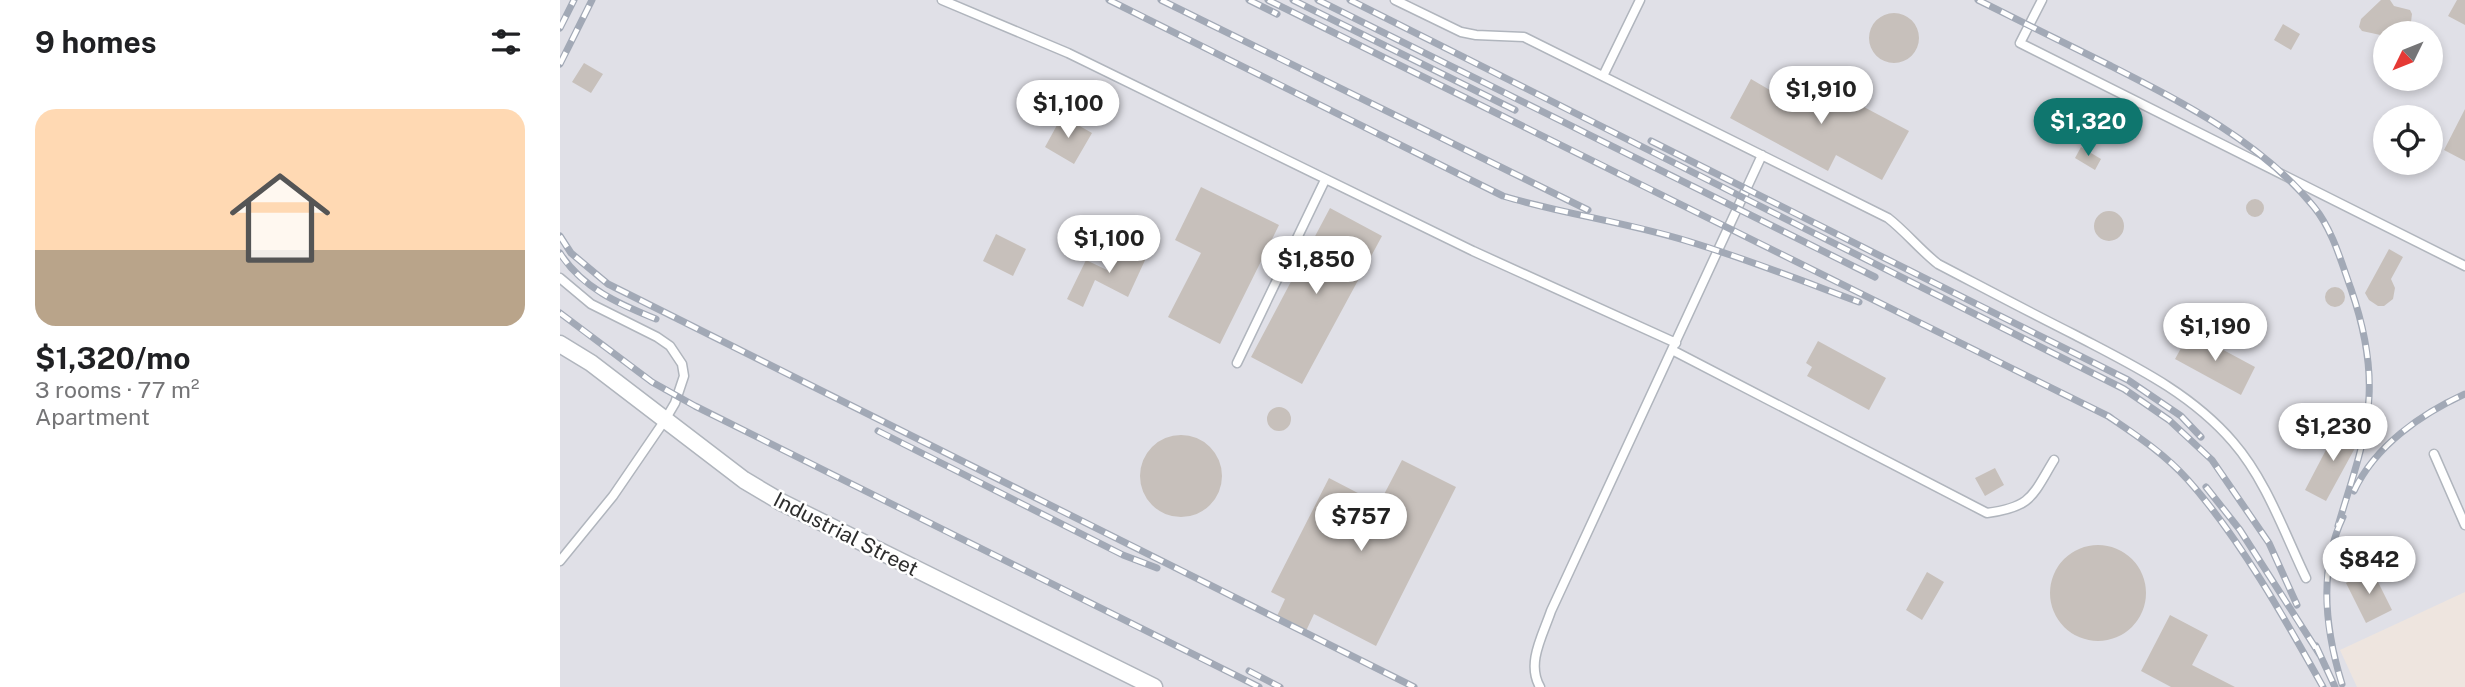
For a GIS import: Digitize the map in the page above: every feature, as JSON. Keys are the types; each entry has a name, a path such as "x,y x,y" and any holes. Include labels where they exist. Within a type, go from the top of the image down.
{"street":[{"name":"Industrial Street","path":"560,344 591,363 744,480 781,502 1131,682 1154,687"}],"lane":[{"path":"942,0 1068,53 1325,180 1674,346 1987,513 2010,510 2029,500 2054,460"},
{"path":"1395,0 1461,32 1524,37 1603,76 1888,218 1938,264 2147,372 2183,396 2226,434 2252,470 2306,578"},
{"path":"1603,76 1640,0"},
{"path":"2042,0 2020,43 2465,266"},
{"path":"1540,687 1534,676 1533,665 1551,611 1762,155"},
{"path":"1237,363 1325,180"},
{"path":"560,278 591,304 657,337 677,354 684,376 675,403 665,420 613,496 560,561"},
{"path":"2434,454 2465,525"}],"shaded area":[{"path":"560,0 2465,0 2465,592 2340,650 2357,687 560,687"}],"building":[{"path":"2381,0 2390,0 2394,6 2410,10 2412,14 2411,21 2373,21 2373,33 2362,31 2359,27 2361,19"},
{"path":"2457,0 2465,0 2465,25 2448,16"},
{"path":"1884,14 1904,14 1918,28 1918,48 1904,62 1884,62 1870,48 1870,28"},
{"path":"2283,24 2300,34 2291,50 2274,40"},
{"path":"584,63 603,74 591,93 572,82"},
{"path":"1802,74 1909,131 1882,180 1836,155 1828,171 1730,118 1751,79 1787,100"},
{"path":"2465,109 2465,161 2444,150"},
{"path":"1062,116 1092,133 1074,164 1045,147"},
{"path":"2081,147 2101,159 2095,170 2075,158"},
{"path":"1201,187 1279,225 1220,344 1168,317 1201,253 1175,240"},
{"path":"2251,199 2259,199 2264,208 2262,215 2251,217 2246,212 2246,204"},
{"path":"1330,208 1382,236 1302,384 1251,357"},
{"path":"2109,211 2115,212 2123,220 2123,232 2115,240 2109,241 2103,240 2095,232 2094,226 2095,220 2103,212"},
{"path":"996,234 1026,249 1013,276 983,261"},
{"path":"1119,245 1146,258 1128,297 1095,280 1083,307 1067,299 1086,260 1107,270"},
{"path":"2389,249 2403,257 2391,279 2395,288 2393,299 2384,306 2378,306 2369,300 2365,293"},
{"path":"2335,287 2342,290 2345,297 2342,304 2335,307 2328,304 2325,297 2328,290"},
{"path":"2190,332 2255,367 2241,395 2175,359"},
{"path":"1818,341 1886,378 1869,410 1807,376 1812,367 1806,363"},
{"path":"1279,407 1288,410 1291,419 1288,428 1279,431 1270,428 1267,419 1270,410"},
{"path":"2339,425 2361,437 2326,501 2305,490"},
{"path":"1181,435 1197,438 1210,447 1219,460 1222,476 1219,492 1210,505 1197,514 1181,517 1165,514 1152,505 1143,492 1140,476 1143,460 1152,447 1165,438"},
{"path":"1402,460 1456,487 1376,646 1314,614 1306,631 1277,616 1285,599 1271,592 1329,478 1379,504"},
{"path":"1995,468 2004,485 1985,496 1975,478"},
{"path":"2098,545 2117,548 2132,559 2143,574 2146,593 2143,612 2132,627 2117,638 2098,641 2079,638 2064,627 2053,612 2050,593 2053,574 2064,559 2079,548"},
{"path":"2372,570 2392,610 2366,623 2346,583"},
{"path":"1927,572 1944,582 1922,620 1906,610"},
{"path":"2170,615 2208,635 2192,665 2235,687 2171,687 2141,671"}],"railway":[{"path":"560,28 574,0"},
{"path":"560,64 592,0"},
{"path":"1109,0 1503,196 1673,237 1738,257 1859,302"},
{"path":"1161,0 1588,210"},
{"path":"1249,0 1277,14"},
{"path":"1268,0 2108,416 2170,462 2207,502 2260,579 2323,687"},
{"path":"1293,0 1515,110"},
{"path":"1318,0 1875,277"},
{"path":"1350,0 2124,389 2169,420 2212,460 2269,543 2297,605"},
{"path":"1978,0 2139,80 2220,126 2270,163 2314,207 2336,246 2355,302 2369,369 2365,430 2338,526"},
{"path":"1651,141 2128,380 2181,416 2201,437"},
{"path":"560,236 571,253 608,284 1414,687"},
{"path":"560,253 579,276 602,294 656,319"},
{"path":"560,313 652,382 695,406 1259,687"},
{"path":"2354,491 2374,460 2401,433 2432,411 2465,394"},
{"path":"878,431 1123,555 1157,568"},
{"path":"2206,487 2240,530 2320,655"},
{"path":"2342,684 2331,642 2327,579 2335,537 2343,517"},
{"path":"2316,646 2335,687"},
{"path":"1249,671 1280,687"}]}
